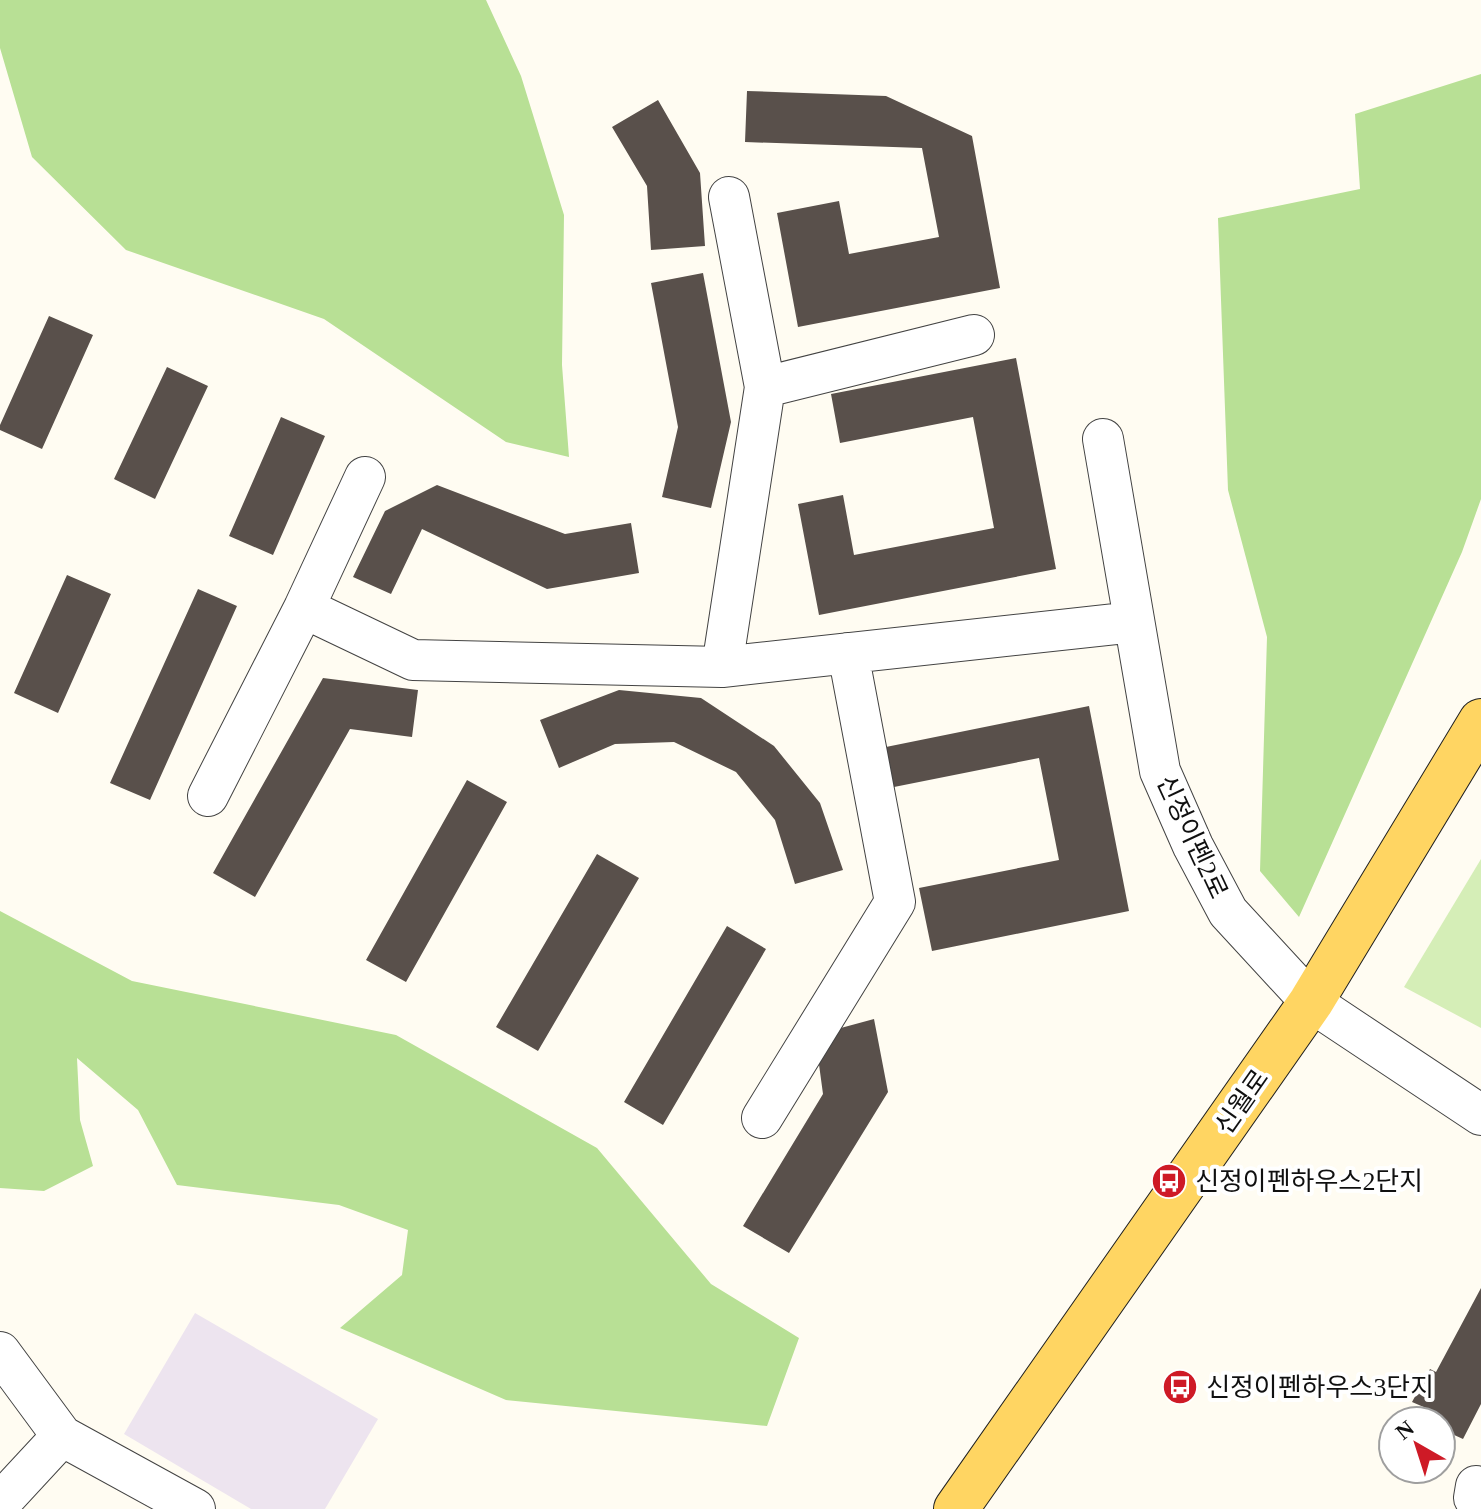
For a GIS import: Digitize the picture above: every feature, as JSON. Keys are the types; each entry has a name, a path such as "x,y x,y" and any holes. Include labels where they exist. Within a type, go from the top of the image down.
{"main road":[{"name":"신월로","path":"956,1509 1311,1002 1481,721"}],"street":[{"path":"722,667 765,387 729,197"},
{"path":"765,387 974,335"},
{"name":"신정이펜2로","path":"1103,439 1160,771 1193,846 1228,912 1311,1002 1481,1115"},
{"path":"208,796 304,608 365,477"},
{"path":"304,608 413,660 722,667 1134,622"},
{"path":"762,1118 895,902 848,653"},
{"path":"0,1352 62,1436 195,1509"},
{"path":"0,1503 62,1436"}],"shaded area":[{"path":"195,1313 378,1419 325,1509 251,1509 124,1434"}],"green space":[{"path":"0,0 486,0 521,76 564,215 562,365 569,457 506,442 324,319 126,250 32,157 0,48"},
{"path":"1481,74 1481,499 1462,552 1299,917 1260,871 1267,637 1228,490 1218,218 1360,189 1355,114"},
{"path":"1481,859 1481,1028 1404,987"},
{"path":"0,911 132,981 396,1035 597,1148 711,1284 799,1338 767,1426 506,1400 340,1328 402,1275 408,1230 339,1205 177,1185 138,1110 77,1058 80,1120 93,1166 44,1191 0,1188"}],"building":[{"path":"747,91 886,96 972,136 1000,288 798,327 777,213 839,201 849,254 939,237 922,148 745,142"},
{"path":"658,100 700,173 705,246 651,250 647,186 612,127"},
{"path":"703,273 731,422 711,508 662,497 678,427 651,283"},
{"path":"49,316 93,335 42,449 0,430 0,425"},
{"path":"1016,358 1056,569 819,615 798,504 843,495 854,555 994,528 973,417 840,443 831,394"},
{"path":"167,367 208,386 155,499 114,479"},
{"path":"281,417 325,436 273,555 229,536"},
{"path":"437,485 565,534 631,523 639,573 547,589 422,529 391,594 353,577 385,511"},
{"path":"67,575 111,594 58,713 14,693"},
{"path":"198,589 237,606 150,800 110,783"},
{"path":"323,678 418,690 412,737 350,729 255,897 213,873"},
{"path":"619,690 701,698 774,746 820,803 843,870 795,884 775,820 736,772 674,742 615,744 559,768 540,720"},
{"path":"1089,706 1129,911 932,951 919,888 1059,860 1039,758 889,788 881,748"},
{"path":"467,780 507,802 406,982 366,960"},
{"path":"597,854 639,878 538,1051 496,1027"},
{"path":"727,926 766,949 663,1125 624,1102"},
{"path":"874,1019 888,1092 789,1253 743,1226 823,1094 815,1035"},
{"path":"1481,1288 1481,1404 1463,1439 1457,1436 1457,1405 1419,1405 1412,1402 1430,1369 1436,1372"}],"place":[{"name":"신정이펜하우스2단지","path":"1169,1181"},
{"name":"신정이펜하우스3단지","path":"1180,1387"}]}
